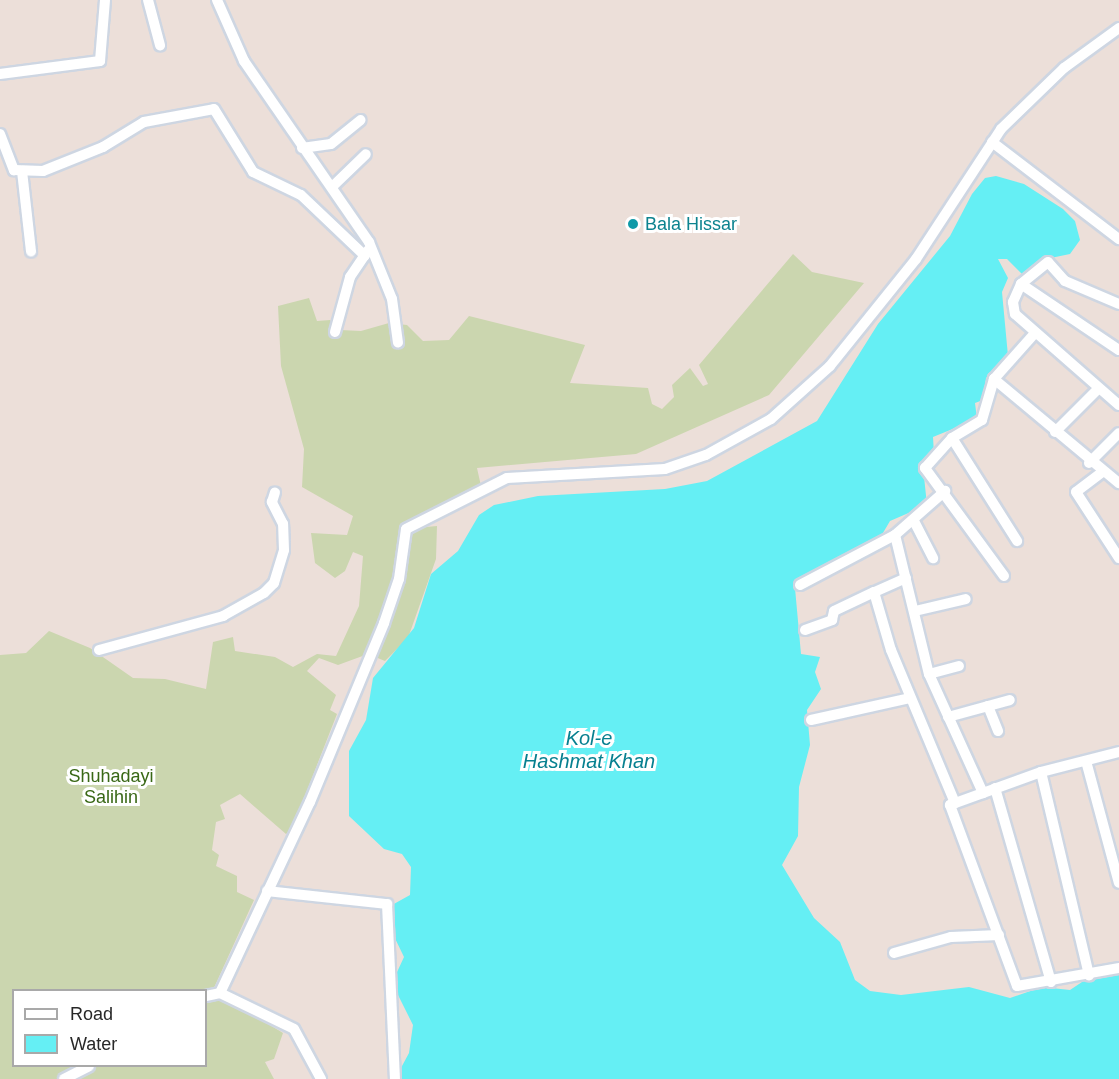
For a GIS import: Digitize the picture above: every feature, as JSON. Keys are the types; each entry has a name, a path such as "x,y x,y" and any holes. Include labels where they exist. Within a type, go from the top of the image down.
{"street":[{"path":"0,74 100,61 105,0"},
{"path":"148,0 160,45"},
{"path":"216,0 244,61 370,245 392,299 398,343"},
{"path":"220,993 384,623 399,579 406,529 507,478 665,469 706,455 771,419 830,366 916,259 992,141 1064,68 1119,28"},
{"path":"0,169 18,170 65,164 144,122 214,109 253,172 301,195 364,256"},
{"path":"302,148 331,144 361,120"},
{"path":"0,134 18,170 31,251"},
{"path":"992,141 1119,239"},
{"path":"332,187 366,154"},
{"path":"335,332 350,277 370,245"},
{"path":"1119,304 1065,280 1048,262 1021,284 1013,308 1035,333 1097,390 1119,405"},
{"path":"1021,284 1119,350"},
{"path":"1004,576 945,490 925,468 952,438 982,420 994,379 1035,333"},
{"path":"994,379 1101,473 1119,483"},
{"path":"1055,432 1097,390"},
{"path":"1089,463 1119,432"},
{"path":"952,438 1017,541"},
{"path":"1101,473 1076,492 1119,558"},
{"path":"800,585 895,535 914,521 945,490"},
{"path":"99,650 222,616 264,592 274,583 284,550 283,524 272,502 275,492"},
{"path":"914,521 933,558"},
{"path":"895,535 929,674 983,793"},
{"path":"805,630 832,620 834,611 906,578"},
{"path":"874,592 910,698 955,803"},
{"path":"915,612 966,599"},
{"path":"929,674 959,666"},
{"path":"811,720 910,698"},
{"path":"948,717 1010,700"},
{"path":"988,706 998,731"},
{"path":"1119,752 1041,772 950,805 1017,986 1051,982 1119,968"},
{"path":"1086,761 1119,883"},
{"path":"1041,772 1089,975"},
{"path":"996,788 1051,982"},
{"path":"267,891 387,904 396,1079"},
{"path":"894,953 951,937 999,934"},
{"path":"207,996 220,993 294,1029 321,1079"},
{"path":"64,1079 85,1067"}],"green space":[{"name":"Shuhadayi Salihin","path":"793,254 812,272 864,283 769,395 636,454 477,468 481,486 414,519 416,528 437,526 436,559 408,638 385,661 368,654 338,665 319,658 307,671 336,695 330,710 337,714 292,829 286,834 240,794 220,805 225,819 216,822 212,850 219,855 216,866 237,876 237,892 254,900 213,990 283,1033 274,1059 265,1062 274,1079 0,1079 0,655 26,653 49,631 90,648 133,678 165,679 206,689 213,642 233,637 235,651 275,657 293,667 317,654 336,656 359,606 363,556 353,552 345,571 335,578 315,563 311,533 347,535 353,516 302,487 304,449 281,366 278,306 309,298 317,321 330,320 340,330 361,331 389,323 407,325 423,341 449,340 469,316 585,345 570,383 648,388 652,404 662,409 674,397 672,385 690,368 703,386 708,384 699,365"}],"water":[{"name":"Kol-e Hashmat Khan","path":"996,176 1024,184 1063,209 1075,221 1080,240 1070,254 1041,260 1022,274 1007,259 998,259 1008,278 1002,292 1008,356 986,378 983,400 975,403 977,419 933,437 934,454 923,467 927,505 890,521 880,538 795,588 801,654 820,657 815,672 821,689 807,710 810,745 799,787 798,836 782,865 814,918 840,942 855,980 870,991 901,995 969,987 1010,998 1042,987 1070,990 1085,980 1119,974 1119,1079 395,1079 409,1053 413,1025 392,983 404,957 390,928 392,905 410,895 411,867 402,854 384,849 349,816 349,751 366,720 373,678 414,628 431,574 458,551 479,515 494,505 538,496 665,489 707,481 817,421 878,324 950,236 972,194 985,178"}],"place":[{"name":"Bala Hissar","path":"633,224"}]}
